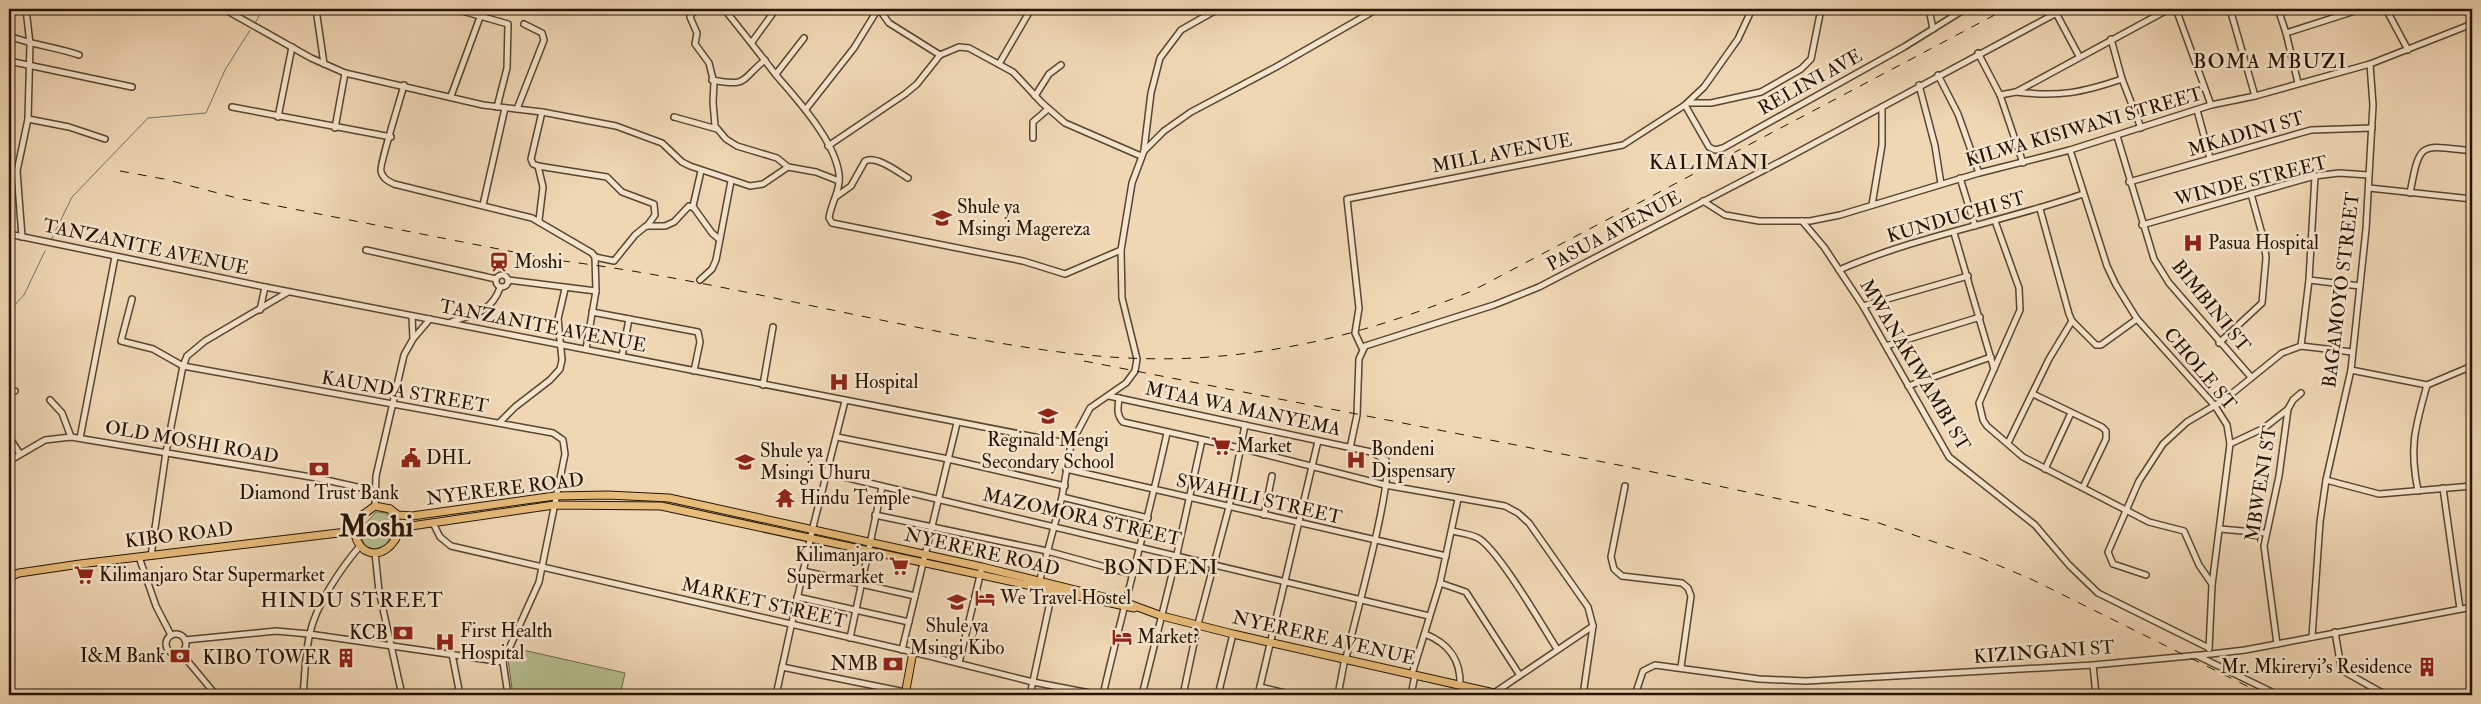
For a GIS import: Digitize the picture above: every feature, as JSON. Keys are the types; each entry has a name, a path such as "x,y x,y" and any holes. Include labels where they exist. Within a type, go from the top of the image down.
{"main road":[{"name":"NYERERE ROAD","path":"390,509 398,515 412,516 556,496 608,495 668,498 811,534"},
{"name":"NYERERE ROAD","path":"395,540 399,532 406,528 554,505 661,506 867,546 925,555 981,571 1140,609"},
{"path":"375,506 390,509 397,520 395,540 384,552 370,553 357,542 355,531 361,516 375,506"},
{"name":"KIBO ROAD","path":"9,577 20,573 80,564 355,531"},
{"name":"NYERERE ROAD","path":"867,546 923,563 981,571"},
{"name":"NYERERE AVENUE","path":"1140,609 1270,643 1345,658 1503,695"},
{"path":"905,694 913,652"}],"street":[{"path":"22,237 17,171 28,119 30,44 26,9"},
{"path":"224,9 324,64 345,73 497,107 542,112 616,126 656,140 662,143 682,162 701,171 731,181 750,186 762,184 788,166"},
{"path":"316,9 324,64"},
{"path":"455,9 507,23 509,26 508,68 497,107"},
{"path":"451,96 483,9"},
{"path":"695,9 690,17 697,33 695,44 707,60 712,80 713,110 717,129 730,143 777,158 788,166 816,172 839,181"},
{"path":"724,9 806,109 828,146 837,165 839,181 836,196 829,213 829,218 832,222 1023,261 1065,274 1121,250"},
{"path":"752,42 776,9"},
{"path":"806,109 854,48 878,9 889,23 940,55"},
{"path":"999,64 1031,9"},
{"path":"1038,585 1065,486 1071,444 1090,408 1109,396 1133,375 1136,359 1122,298 1121,250 1132,183 1143,153 1151,93 1160,58 1181,30 1218,9"},
{"path":"1143,153 1164,131 1190,112 1366,18 1377,9"},
{"name":"MILL AVENUE","path":"1362,348 1355,333 1359,308 1347,199 1623,145 1686,104 1711,77 1738,39 1752,9"},
{"path":"1686,104 1711,104 1761,92 1802,69 1811,59 1821,9"},
{"path":"1929,9 1933,29"},
{"name":"RELINI AVE","path":"1686,104 1709,147 1716,150 1723,148 1904,48 1965,9"},
{"name":"PASUA AVENUE","path":"1362,348 1369,343 1494,305 1539,287 2064,9"},
{"path":"2016,92 2078,56 2169,9"},
{"path":"2176,9 2211,106"},
{"path":"2230,9 2255,96"},
{"path":"2278,9 2286,33 2298,84"},
{"path":"2286,33 2361,9"},
{"path":"2386,9 2408,50"},
{"path":"2056,13 2078,56"},
{"path":"517,109 544,40 542,32 524,24"},
{"name":"KILWA KISIWANI STREET","path":"1703,201 1725,215 1778,222 1802,221 1840,215 1960,178 2070,150 2211,106 2255,96 2370,64 2472,24"},
{"path":"9,36 30,44 65,50 79,55"},
{"path":"776,74 804,38"},
{"path":"2111,39 2122,79 2141,128"},
{"path":"278,118 292,47"},
{"path":"828,146 905,94 916,84 940,55 959,47 966,47 1013,72 1034,96 1065,123 1143,153"},
{"path":"1978,53 2000,95 2023,163"},
{"path":"712,80 735,83 745,81 765,60"},
{"path":"9,62 132,87"},
{"name":"BAGAMOYO STREET","path":"2312,637 2315,568 2326,480 2351,370 2360,286 2369,188 2368,175 2372,128 2370,64"},
{"path":"1034,96 1049,74 1061,65"},
{"path":"335,128 345,73"},
{"path":"1938,75 1958,114 1979,173"},
{"path":"2000,95 2016,92 2048,96 2072,94 2122,79"},
{"path":"404,85 391,137 380,166 382,174 387,181 539,220 595,257 614,261 655,215 654,204 622,192 608,178 533,164 531,159 542,112"},
{"path":"1919,85 1935,146 1941,184"},
{"path":"232,107 278,118 391,137"},
{"path":"1872,205 1882,145 1882,107"},
{"path":"484,205 505,108"},
{"path":"1033,138 1033,122 1048,109"},
{"path":"2197,110 2210,158"},
{"path":"674,117 717,129"},
{"path":"28,119 69,127 105,139"},
{"name":"MKADINI ST","path":"2130,182 2311,130 2372,128"},
{"name":"BIMBINI ST","path":"2117,136 2142,225 2154,259 2170,283 2219,343 2251,377"},
{"path":"2410,193 2416,160 2422,151 2432,148 2472,151"},
{"name":"CHOLE ST","path":"2070,150 2107,266 2137,318 2215,406 2227,424 2230,444 2212,585 2209,648 2211,654"},
{"path":"836,196 851,186 866,160 876,161 908,178"},
{"path":"538,166 543,187 539,220"},
{"path":"701,171 693,206 712,233 719,239"},
{"name":"WINDE STREET","path":"2142,225 2315,176 2339,173 2368,175"},
{"path":"2301,346 2309,280 2315,176"},
{"path":"1960,178 1975,226"},
{"path":"700,280 714,266 731,181"},
{"path":"2369,188 2472,199"},
{"name":"KUNDUCHI ST","path":"1839,270 1885,252 2040,209 2083,194"},
{"path":"2219,343 2262,303 2266,258 2264,241 2251,194"},
{"path":"646,226 665,226 674,222 685,209 693,206"},
{"path":"2040,209 2072,321 2096,345 2101,345 2137,318"},
{"name":"MWANAKIWAMBI ST","path":"1802,221 1863,306 1949,457 2040,529 2069,565 2098,594 2209,648"},
{"path":"1995,221 2019,288 2020,302 2017,321 1979,403 1980,413 1987,426 2023,457 2045,469 2149,522 2184,531 2199,565 2212,585"},
{"path":"1954,233 1994,369"},
{"name":"TANZANITE AVENUE","path":"9,234 265,287 1071,444"},
{"path":"366,250 496,279 502,275 508,280 566,289 596,291"},
{"path":"80,438 115,257"},
{"path":"586,349 596,291 595,257"},
{"path":"1863,306 1968,276"},
{"path":"496,279 496,284 500,288"},
{"path":"451,322 486,309 496,298 500,288 506,286 508,280"},
{"path":"2309,280 2360,286"},
{"path":"260,310 265,287"},
{"path":"499,424 515,407 550,380 560,369 558,319 566,289"},
{"path":"151,556 166,452 183,366 188,356 205,341 260,310 288,291"},
{"name":"KAUNDA STREET","path":"132,299 121,342 153,349 183,366 391,406 553,433 563,440 565,454 556,496"},
{"path":"592,312 698,332 700,342 694,371"},
{"path":"412,316 413,339"},
{"path":"1886,346 1980,317"},
{"path":"375,506 375,490 391,406 404,355 413,339 430,319"},
{"path":"622,356 629,319"},
{"path":"2008,443 2049,359 2072,321"},
{"path":"763,385 773,327"},
{"path":"2146,575 2113,564 2109,557 2109,547 2125,509 2163,444 2187,422 2215,406 2282,353 2301,346 2352,352"},
{"path":"1350,448 1357,414 1359,359 1362,348"},
{"path":"1908,386 1990,358"},
{"path":"2351,370 2427,385 2472,366"},
{"path":"2418,491 2412,461 2414,437 2427,385"},
{"name":"MBWENI ST","path":"2277,644 2265,558 2266,533 2279,476 2288,409 2292,400 2301,393"},
{"path":"2033,394 2102,427 2106,431 2106,439 2083,487"},
{"name":"MTAA WA MANYEMA","path":"1109,396 1371,452 1386,460 1385,485"},
{"path":"1119,398 1117,411 1118,417 1123,422 1240,448 1385,485 1505,506 1518,513 1529,524 1588,607 1593,626 1583,695"},
{"path":"50,400 62,413 71,437"},
{"path":"777,695 790,624 845,401"},
{"path":"2230,444 2264,428 2288,409"},
{"path":"2045,469 2071,413"},
{"path":"902,650 957,423"},
{"path":"1182,695 1198,624 1229,507 1245,425"},
{"path":"1102,695 1131,574 1148,518 1166,433"},
{"path":"9,437 20,454"},
{"name":"OLD MOSHI ROAD","path":"9,460 45,440 71,437 317,478 375,490"},
{"path":"837,437 948,459 1065,486"},
{"path":"1142,695 1178,554 1202,440"},
{"path":"1258,695 1318,441"},
{"name":"SWAHILI STREET","path":"1066,469 1374,542 1446,556"},
{"name":"MAZOMORA STREET","path":"827,473 1140,548 1178,554 1284,582 1429,616"},
{"path":"1264,515 1272,476"},
{"path":"2326,480 2372,493 2472,486"},
{"path":"1338,695 1345,658 1374,542 1385,485"},
{"path":"1625,486 1611,557 1614,569 1622,576 1682,583 1688,588 1691,596 1681,667"},
{"path":"850,638 867,546 882,487"},
{"path":"2443,488 2460,610"},
{"path":"508,695 503,662 530,603 543,568 556,496"},
{"path":"1062,497 1148,518"},
{"path":"1411,695 1413,675 1440,583 1458,498"},
{"path":"875,515 1047,552 1131,574"},
{"name":"MARKET STREET","path":"433,523 440,537 451,546 913,652 1033,682 1102,695"},
{"path":"2220,529 2266,533"},
{"path":"1452,531 1470,535 1484,542 1523,596 1557,649"},
{"path":"303,695 309,634 320,608 347,561 360,546"},
{"path":"375,553 379,591 402,695"},
{"path":"139,557 156,606 171,635"},
{"path":"803,571 915,596"},
{"path":"958,663 981,571"},
{"path":"1440,583 1466,592 1519,674"},
{"path":"1030,695 1053,588"},
{"path":"797,597 909,622"},
{"name":"KIZINGANI ST","path":"1635,695 1640,677 1646,668 1655,665 1759,679 1806,681 2093,665 2197,656 2277,644 2472,607"},
{"path":"1494,693 1519,674 1593,626"},
{"path":"185,640 253,632 309,634 503,662"},
{"path":"2335,632 2342,667 2345,672 2386,695"},
{"path":"179,634 185,640 186,646 181,653 175,654 167,649 167,638 171,635 179,634"},
{"path":"1218,695 1233,634"},
{"path":"1425,634 1441,641 1452,652 1460,670 1460,686"},
{"path":"181,653 216,695"},
{"path":"452,654 460,695"},
{"path":"2197,656 2278,695"},
{"path":"2093,665 2096,695"},
{"path":"782,666 905,694 920,695"},
{"path":"1260,687 1293,695"}],"green space":[{"path":"376,512 388,515 393,524 393,529 385,546 374,549 365,546 361,536 365,524"},
{"path":"514,648 625,673 620,695 513,695 508,660"}],"waterway":[{"path":"255,23 263,9"},
{"path":"51,240 72,197 148,118 206,113 225,70 250,30"},
{"path":"9,311 24,295 45,251"}],"railway":[{"path":"120,171 164,179 237,198 555,260 689,281 1016,346 1123,358 1159,359 1232,355 1303,344 1370,327 1404,317 1472,291 2006,9"},
{"path":"1084,361 1634,468 1803,504 1876,522 1981,558 2033,580 2265,695"}],"place":[{"name":"Shule ya Msingi Magereza","path":"942,218"},
{"name":"Pasua Hospital","path":"2193,243"},
{"name":"Moshi","path":"499,262"},
{"name":"Hospital","path":"839,382"},
{"name":"Reginald Mengi Secondary School","path":"1048,416"},
{"name":"Market","path":"1221,446"},
{"name":"DHL","path":"411,458"},
{"name":"Bondeni Dispensary","path":"1356,460"},
{"name":"Shule ya Msingi Uhuru","path":"745,462"},
{"name":"Diamond Trust Bank","path":"319,469"},
{"name":"Hindu Temple","path":"785,498"},
{"name":"Kilimanjaro Supermarket","path":"899,566"},
{"name":"Kilimanjaro Star Supermarket","path":"84,575"},
{"name":"We Travel Hostel","path":"985,598"},
{"name":"Shule ya Msingi Kibo","path":"957,602"},
{"name":"KCB","path":"403,633"},
{"name":"Market?","path":"1122,637"},
{"name":"First Health Hospital","path":"445,642"},
{"name":"I&M Bank","path":"180,656"},
{"name":"KIBO TOWER","path":"346,658"},
{"name":"NMB","path":"893,664"},
{"name":"Mr. Mkireryi's Residence","path":"2427,667"}],"district":[{"name":"BOMA MBUZI","path":"2270,61"},
{"name":"KALIMANI","path":"1709,162"},
{"name":"Moshi","path":"376,527"},
{"name":"BONDENI","path":"1161,567"},
{"name":"HINDU STREET","path":"352,600"}]}
